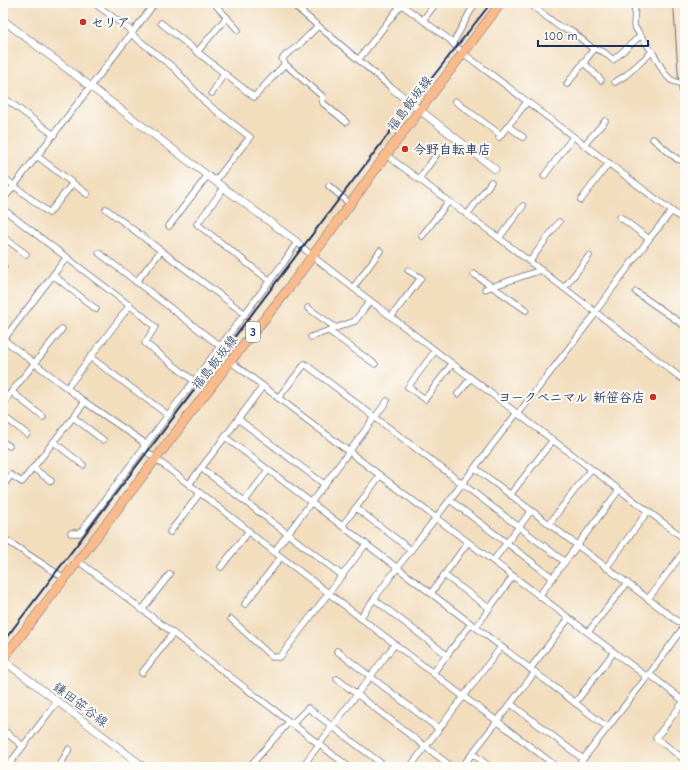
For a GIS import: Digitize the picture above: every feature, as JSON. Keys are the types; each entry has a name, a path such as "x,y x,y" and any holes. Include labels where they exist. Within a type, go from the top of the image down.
{"main road":[{"name":"福島飯坂線","path":"3,660 77,560 230,361 286,292 386,155 501,3"},
{"path":"678,3 685,110"}],"street":[{"path":"94,3 174,68 205,102 250,138 215,181"},
{"path":"3,200 155,3"},
{"path":"214,3 238,30"},
{"path":"291,3 393,89 495,168"},
{"path":"301,11 306,3"},
{"path":"423,20 436,3"},
{"path":"453,43 475,3"},
{"path":"529,3 561,28 571,30 594,49 604,52 613,60 640,36"},
{"path":"635,3 634,26 665,74 684,91"},
{"path":"359,59 400,4 450,40 463,53 685,221"},
{"path":"197,52 227,17"},
{"path":"3,20 224,188 298,242 312,256 517,414 685,539"},
{"path":"160,23 254,97 285,64"},
{"path":"318,26 298,46 282,59 285,64 322,96 323,103 346,122"},
{"path":"567,84 594,49"},
{"path":"615,82 625,76 652,52"},
{"path":"583,62 601,80"},
{"path":"212,93 224,74"},
{"path":"3,97 54,135"},
{"path":"455,101 500,136 527,102"},
{"path":"584,145 605,121"},
{"path":"508,126 523,137"},
{"path":"544,176 573,137"},
{"path":"653,139 677,159 685,160"},
{"path":"418,179 442,147"},
{"path":"386,155 530,261 685,381"},
{"path":"38,156 87,194"},
{"path":"581,200 609,163"},
{"path":"169,226 208,175"},
{"path":"3,177 49,213 73,183"},
{"path":"467,215 491,182"},
{"path":"329,186 350,204"},
{"path":"224,188 197,224 270,281"},
{"path":"422,236 449,201"},
{"path":"499,238 523,206"},
{"path":"3,208 142,315 155,327 145,343 194,381"},
{"path":"106,209 245,314"},
{"path":"360,618 397,568 596,313 649,239 672,211"},
{"path":"620,217 649,239"},
{"path":"530,261 558,222"},
{"path":"3,237 26,254"},
{"path":"71,533 80,533 298,242"},
{"path":"136,282 161,251"},
{"path":"353,288 380,251"},
{"path":"99,253 220,346"},
{"path":"564,288 589,256"},
{"path":"67,257 4,339 85,402 142,440 147,452 328,594 557,767"},
{"path":"391,317 421,278 408,270"},
{"path":"485,289 541,270"},
{"path":"474,274 526,310"},
{"path":"53,275 96,309"},
{"path":"636,292 685,326"},
{"path":"311,337 355,321 370,301"},
{"path":"67,388 130,305"},
{"path":"308,308 336,328"},
{"path":"3,405 62,329"},
{"path":"329,331 375,364"},
{"path":"435,351 408,387 425,399 452,364"},
{"path":"90,357 168,415"},
{"path":"230,361 539,596 614,652 685,702 656,738 685,760"},
{"path":"278,398 305,364 565,562"},
{"path":"458,394 471,378"},
{"path":"189,484 263,386"},
{"path":"12,392 43,417"},
{"path":"274,552 387,401"},
{"path":"3,486 11,475 22,482 85,402"},
{"path":"3,416 27,434"},
{"path":"73,417 103,440"},
{"path":"238,419 324,484"},
{"path":"225,437 607,727"},
{"path":"510,495 552,440"},
{"path":"3,442 9,446"},
{"path":"54,442 83,464"},
{"path":"33,468 51,481"},
{"path":"201,468 343,576"},
{"path":"475,468 684,626 577,767"},
{"path":"549,524 591,469"},
{"path":"244,500 268,470"},
{"path":"342,526 380,476"},
{"path":"539,596 619,490"},
{"path":"170,532 200,493"},
{"path":"450,500 553,578"},
{"path":"356,508 411,550"},
{"path":"493,561 531,511"},
{"path":"606,568 648,511"},
{"path":"221,567 249,531"},
{"path":"3,538 64,578"},
{"path":"431,593 468,542"},
{"path":"231,619 272,657 280,656 343,576 366,544"},
{"path":"648,599 685,550"},
{"path":"245,604 281,557"},
{"path":"77,560 349,767"},
{"path":"142,610 170,574"},
{"path":"444,575 490,608"},
{"path":"433,673 473,625 490,608 513,576"},
{"path":"588,632 627,583"},
{"path":"374,599 447,655"},
{"path":"462,767 511,704 569,618"},
{"path":"142,673 173,633"},
{"path":"302,767 395,644"},
{"path":"410,767 501,647"},
{"path":"337,651 439,729"},
{"path":"575,703 614,652"},
{"name":"鎌田笹谷線","path":"3,660 143,767"},
{"path":"337,679 452,767"},
{"path":"5,766 24,746 57,702"},
{"path":"511,704 583,759"},
{"path":"250,767 291,723 308,708 386,767"},
{"path":"3,730 24,746"},
{"path":"59,767 70,749"},
{"path":"472,754 490,767"}],"railway":[{"path":"3,642 412,103 491,3"}],"place":[{"name":"セリア","path":"83,22"},
{"name":"今野自転車店","path":"405,149"},
{"name":"ヨークベニマル 新笹谷店","path":"653,397"}]}
